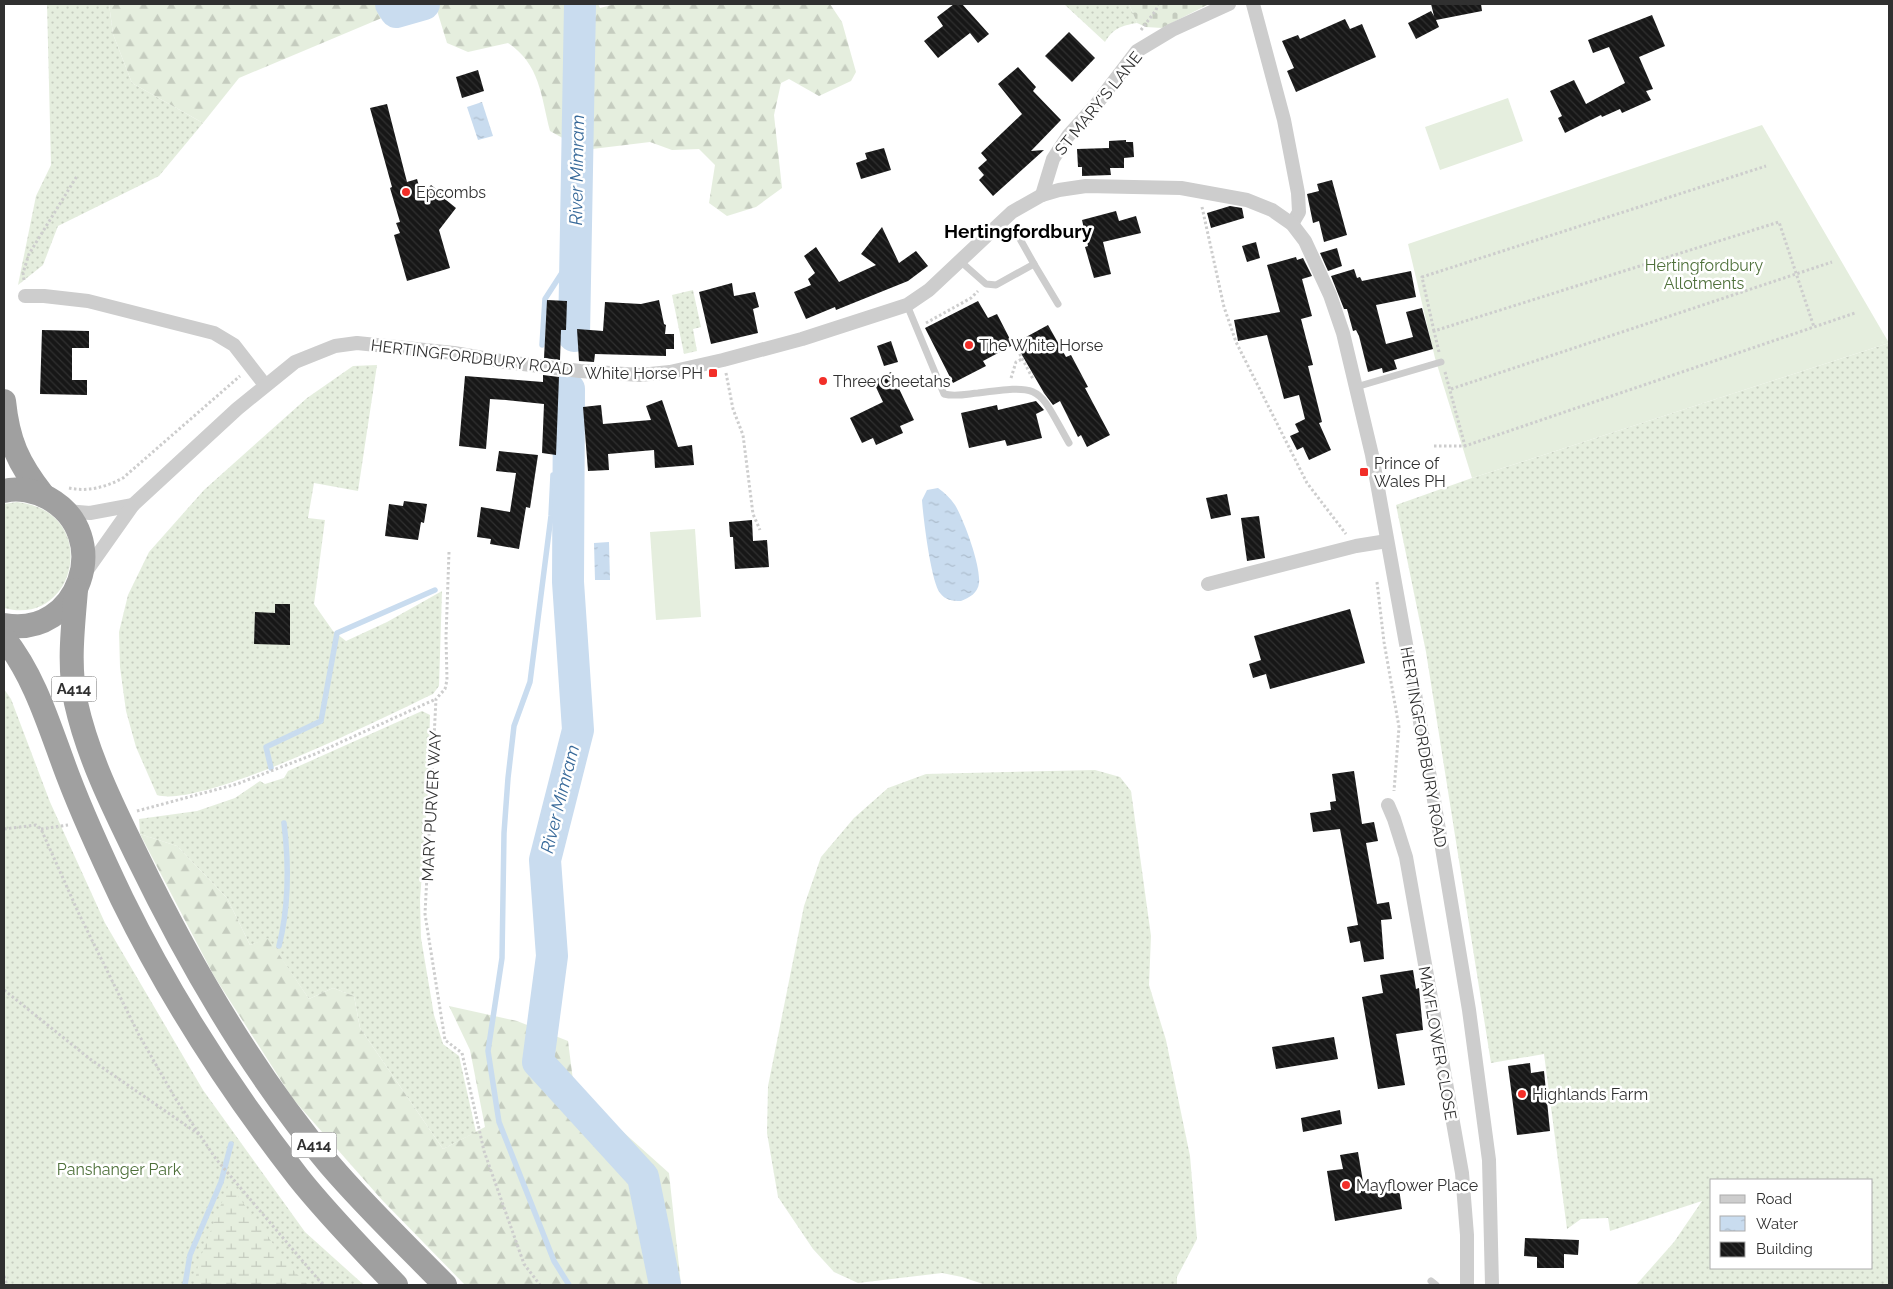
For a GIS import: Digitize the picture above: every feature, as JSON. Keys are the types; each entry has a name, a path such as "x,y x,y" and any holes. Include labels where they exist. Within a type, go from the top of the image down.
{"highway":[{"path":"4,401 12,446 23,469 42,495"},
{"path":"4,491 26,490 42,495 66,511 76,526 82,542 84,560 79,584 66,604 54,615 39,622 23,626 4,625"},
{"name":"A414","path":"79,584 72,667 76,703 87,740 104,784 129,839 184,947 274,1091 329,1164 380,1221 445,1285"},
{"name":"A414","path":"4,638 27,673 43,708 75,793 100,851 157,964 196,1032 247,1108 299,1178 396,1285"}],"street":[{"name":"ST MARY'S LANE","path":"1042,195 1053,159 1068,136 1095,106 1137,50 1172,30 1229,4"},
{"path":"1253,4 1284,120 1298,193 1299,212 1292,224"},
{"name":"HERTINGFORDBURY ROAD","path":"79,584 133,505 265,385 295,362 335,346 357,343 454,353 580,371 640,375 670,372 723,360 829,331 907,305 929,290 1000,221 1042,195 1086,186 1165,187 1247,200 1272,210 1292,224 1305,241 1330,295 1356,387 1372,455 1451,898 1479,1083 1489,1160 1492,1285"},
{"path":"25,296 44,296 88,301 214,333 234,345 265,385"},
{"path":"66,511 90,513 133,505"},
{"path":"1208,584 1356,546 1387,541"},
{"name":"MAYFLOWER CLOSE","path":"1388,805 1406,857 1462,1173 1467,1236 1467,1285"}],"lane":[{"path":"1020,238 1058,304"},
{"path":"960,261 986,284 999,284 1034,264"},
{"path":"907,305 944,394 956,396 1010,389 1032,390 1046,402 1069,443"},
{"path":"1356,387 1441,362"}],"path":[{"path":"1142,27 1156,10 1158,4"},
{"path":"1465,446 1451,390 1441,362 1422,277 1766,166"},
{"path":"25,296 23,273 29,254 77,176"},
{"path":"1199,192 1224,307 1236,342 1307,483 1356,546"},
{"path":"1434,331 1779,222 1798,274 1814,327"},
{"path":"1451,390 1832,262"},
{"path":"917,328 971,298 986,284"},
{"path":"1434,446 1465,446 1855,313"},
{"path":"1015,345 1034,381 1032,390"},
{"path":"1010,389 1012,373 1016,362 1022,359"},
{"path":"723,360 733,409 743,435 753,514 760,530"},
{"path":"66,487 79,490 107,486 123,478 245,372"},
{"path":"1372,544 1384,642 1399,726 1395,790 1388,805"},
{"name":"MARY PURVER WAY","path":"449,552 446,637 447,680 445,689 436,700 424,914 445,1040 462,1053 484,1151 524,1264 540,1285"},
{"path":"132,812 237,784 333,746 436,700"},
{"path":"41,829 74,824"},
{"path":"4,829 36,825 41,829 79,914 139,1035 200,1135 229,1174 323,1285"},
{"path":"4,990 90,1059 200,1135"},
{"path":"4,1276 7,1285"}],"green space":[{"path":"47,4 109,4 113,34 132,83 203,123 159,176 58,226 43,265 18,285 36,196 51,165"},
{"path":"109,4 391,4 396,12 239,78 203,123 132,83 113,34"},
{"path":"435,4 598,4 600,8 615,4 830,4 842,22 856,72 851,81 819,96 789,79 781,83 774,115 782,188 756,207 727,216 709,203 715,165 699,149 672,150 650,142 584,150 550,131 538,82 527,61 519,51 508,43 468,52 447,43"},
{"path":"1064,4 1129,4 1137,23 1118,28 1105,42"},
{"path":"1129,4 1209,4 1162,28 1146,27 1137,23"},
{"path":"1508,98 1523,141 1440,170 1425,127"},
{"name":"Hertingfordbury Allotments","path":"1762,125 1889,343 1472,478 1435,358 1408,244"},
{"path":"693,290 701,327 693,329 697,351 684,354 672,295"},
{"path":"1889,343 1889,1285 1636,1285 1674,1242 1702,1201 1610,1231 1608,1218 1581,1219 1567,1229 1544,1054 1491,1063 1426,652 1396,505 1472,478"},
{"path":"377,365 358,491 314,483 308,518 325,520 314,604 333,631 346,641 387,622 442,591 439,686 433,694 336,740 252,775 213,788 180,796 157,795 136,747 126,711 120,667 119,632 128,595 149,552 204,490 307,398 353,366"},
{"path":"17,502 44,510 61,525 69,545 70,566 63,586 49,601 29,610 4,608 4,504"},
{"path":"695,529 701,617 656,620 650,532"},
{"name":"Panshanger Park","path":"4,689 11,699 50,802 105,923 203,1090 305,1232 364,1285 4,1285"},
{"path":"422,711 430,715 428,790 420,900 421,938 434,1015 443,1044 459,1056 476,1132 443,1149 360,1028 354,996 333,988 309,999 268,939 250,945 227,898 177,846 140,834 139,819 197,811 235,798 260,781 265,784 284,778 288,771"},
{"path":"1095,770 1120,777 1131,791 1151,936 1149,985 1166,1040 1190,1156 1197,1239 1177,1277 1177,1285 986,1285 942,1273 858,1283 834,1272 813,1249 778,1197 767,1133 768,1086 804,906 821,857 854,818 888,788 926,774"},
{"path":"140,834 177,846 227,898 250,945 268,938 309,999 333,988 354,996 360,1028 443,1149 485,1127 470,1050 449,1006 517,1021 568,1041 574,1088 669,1173 681,1285 465,1285 382,1200 293,1099 214,976"},
{"path":"229,1184 291,1268 308,1285 194,1285 199,1261"}],"water":[{"path":"482,102 493,136 478,140 467,107"},
{"path":"938,488 951,500 959,512 971,543 979,575 977,590 970,597 961,601 949,600 940,593 931,563 922,500 927,490"},
{"path":"609,542 610,580 595,580 594,543"}],"building":[{"path":"954,4 962,4 989,34 978,43 970,33 938,58 924,41 943,26 937,17"},
{"path":"1431,4 1481,4 1482,11 1436,20 1439,27 1416,39 1408,23 1431,11 1434,16"},
{"path":"1652,15 1665,46 1639,57 1653,89 1646,91 1651,100 1622,113 1620,109 1602,117 1601,115 1565,133 1558,118 1562,116 1550,91 1574,80 1586,104 1625,83 1609,47 1593,53 1588,40"},
{"path":"1345,19 1350,29 1362,24 1376,57 1296,92 1287,71 1294,68 1282,41 1298,35 1300,39"},
{"path":"1069,32 1095,58 1072,82 1045,56"},
{"path":"1018,67 1036,87 1033,91 1061,120 1031,151 1044,150 993,196 979,180 984,175 978,168 987,160 981,153 1022,114 998,84"},
{"path":"478,70 484,91 462,98 456,77"},
{"name":"Epcombs","path":"387,104 407,182 417,179 422,196 431,185 456,208 439,230 450,268 407,281 394,235 400,233 396,223 400,222 370,108"},
{"path":"1126,140 1126,142 1133,142 1134,157 1124,158 1124,168 1110,168 1111,175 1082,176 1082,167 1078,167 1077,149 1109,148 1109,141"},
{"path":"884,148 891,170 861,179 856,163 867,159 865,153"},
{"path":"1332,180 1347,235 1324,242 1319,221 1313,223 1307,194 1319,191 1317,184"},
{"path":"1230,206 1242,208 1244,218 1211,228 1207,213"},
{"path":"1116,211 1119,221 1136,216 1141,233 1103,242 1111,274 1094,278 1085,247 1088,246 1082,220"},
{"path":"882,227 899,263 916,251 928,266 908,281 836,310 835,307 806,319 794,292 811,285 808,279 815,273 804,256 816,247 839,282 876,265 861,254"},
{"path":"1256,242 1260,258 1247,262 1242,246"},
{"path":"1337,248 1342,266 1328,271 1320,253"},
{"path":"1296,257 1297,260 1303,258 1312,276 1302,279 1312,316 1301,319 1313,365 1308,366 1322,422 1319,423 1331,450 1309,460 1303,447 1297,450 1290,436 1299,432 1295,424 1305,419 1299,395 1284,399 1267,335 1238,341 1234,320 1280,312 1267,265"},
{"path":"1354,269 1357,278 1360,277 1362,281 1411,271 1416,297 1376,305 1386,344 1413,337 1406,312 1422,308 1433,349 1394,360 1397,369 1383,373 1382,368 1368,372 1359,336 1356,330 1353,331 1347,309 1344,309 1331,276"},
{"path":"732,283 734,296 755,292 759,307 753,309 758,333 711,344 699,292"},
{"path":"547,300 567,301 566,330 561,330 560,360 544,358"},
{"path":"659,300 664,324 666,325 665,334 674,334 674,349 666,349 666,356 595,354 594,362 579,361 577,329 603,331 605,302 641,304"},
{"path":"978,301 988,318 997,314 1013,345 983,361 986,366 953,383 925,328"},
{"path":"1048,325 1066,357 1071,355 1088,387 1085,388 1110,435 1087,447 1081,435 1078,437 1060,401 1053,405 1044,393 1015,343"},
{"path":"42,330 89,331 89,348 72,348 72,380 87,380 87,395 40,394"},
{"path":"891,341 898,362 884,366 877,346"},
{"path":"891,372 914,420 900,426 903,433 876,445 873,438 862,443 850,418 883,402 873,381"},
{"path":"543,375 559,377 556,455 542,453 544,404 506,400 490,399 486,449 459,446 465,376 543,382"},
{"path":"662,400 678,447 692,445 694,465 655,468 654,450 608,454 609,470 588,471 583,407 601,405 603,424 651,420 646,406"},
{"path":"1036,401 1044,410 1036,414 1042,438 1007,446 1005,440 969,448 961,413 997,405 998,410"},
{"path":"499,451 538,455 530,508 526,507 519,549 490,544 491,539 477,537 481,507 510,512 516,473 496,471"},
{"path":"1227,494 1231,515 1211,519 1206,498"},
{"path":"404,501 427,504 424,523 421,522 418,540 385,536 389,504 403,506"},
{"path":"1259,516 1265,558 1247,561 1241,518"},
{"path":"752,520 753,541 767,540 769,567 735,569 733,537 730,537 729,522"},
{"path":"275,604 290,604 290,645 254,644 255,612 275,613"},
{"path":"1350,609 1365,663 1270,689 1266,674 1253,678 1249,664 1261,660 1254,636"},
{"path":"1354,771 1362,824 1374,822 1378,841 1366,843 1377,904 1389,902 1392,919 1381,920 1384,959 1364,962 1360,941 1350,943 1347,927 1358,925 1340,829 1313,832 1310,813 1331,810 1330,802 1336,801 1332,774"},
{"path":"1413,970 1416,989 1419,988 1423,1030 1396,1034 1405,1085 1378,1089 1362,997 1383,993 1380,975"},
{"path":"1334,1037 1338,1059 1276,1069 1272,1047"},
{"name":"Highlands Farm","path":"1530,1063 1531,1073 1544,1071 1550,1131 1517,1135 1508,1066"},
{"path":"1340,1110 1342,1124 1303,1132 1301,1118"},
{"name":"Mayflower Place","path":"1358,1152 1364,1188 1398,1182 1402,1209 1335,1221 1327,1171 1343,1169 1340,1155"},
{"path":"1525,1238 1579,1240 1578,1255 1564,1254 1564,1268 1537,1268 1537,1257 1524,1256"}],"waterway":[{"name":"River Mimram","path":"391,4 396,12 424,4"},
{"name":"River Mimram","path":"574,336 580,4"},
{"path":"542,345 545,299 576,251"},
{"name":"River Mimram","path":"569,389 568,582 578,730 545,860 552,956 538,1062 643,1177 665,1285"},
{"path":"553,475 551,516 530,682 514,726 508,778 504,833 502,958 488,1051 499,1122 554,1261 569,1285"},
{"path":"271,768 266,747 321,721 337,633 435,590"},
{"path":"279,946 285,916 287,885 284,823"},
{"path":"185,1285 190,1255 221,1182 231,1144"}],"place":[{"name":"Epcombs","path":"406,192"},
{"name":"The White Horse","path":"969,345"},
{"name":"White Horse PH","path":"713,373"},
{"name":"Three Cheetahs","path":"823,381"},
{"name":"Prince of Wales PH","path":"1364,472"},
{"name":"Highlands Farm","path":"1522,1094"},
{"name":"Mayflower Place","path":"1346,1185"}],"district":[{"name":"Hertingfordbury","path":"1018,231"}]}
